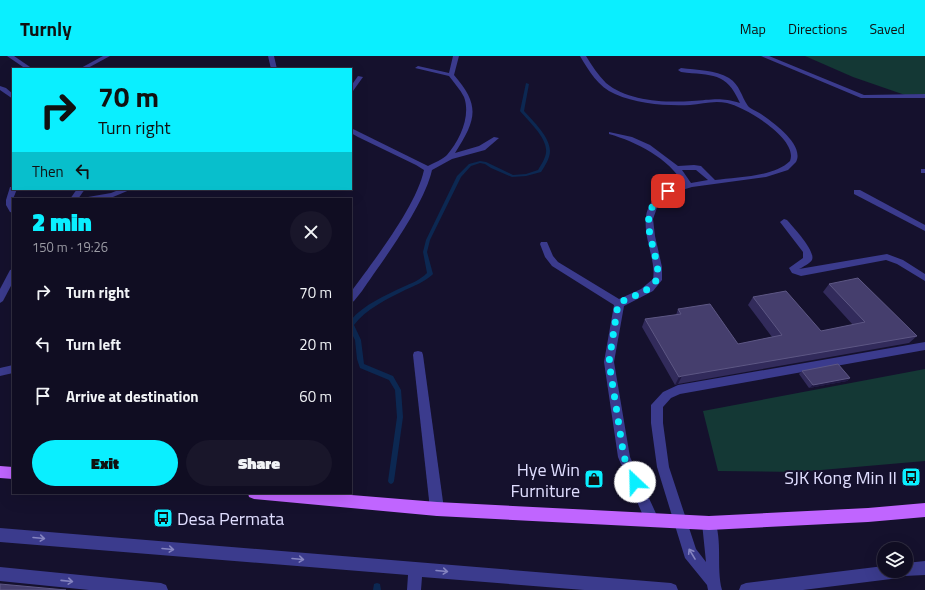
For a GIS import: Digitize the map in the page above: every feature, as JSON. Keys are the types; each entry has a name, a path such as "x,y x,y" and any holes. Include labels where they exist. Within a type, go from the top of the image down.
{"main road":[{"path":"0,472 12,473"},
{"path":"269,494 437,509 709,523 845,517 925,510"}],"street":[{"path":"10,56 28,68"},
{"path":"84,68 107,56"},
{"path":"271,56 274,68"},
{"path":"451,75 456,56"},
{"path":"583,56 594,75 600,81 608,88 623,95 636,99 684,103 720,100 746,108 769,123 785,138 794,151 794,161 790,166 781,170 751,178 689,186 668,191 654,203 647,225 654,245 659,273 656,281 651,287 618,304"},
{"path":"764,56 864,97 925,96"},
{"path":"418,68 451,75 465,91 470,115 467,130 449,158"},
{"path":"681,70 714,75 728,80 736,88 746,108"},
{"path":"352,89 360,77"},
{"path":"0,88 4,89 12,96"},
{"path":"352,131 360,136 419,163 428,169"},
{"path":"611,133 638,142 676,168 689,186"},
{"path":"352,136 360,136"},
{"path":"428,169 449,158 482,148 496,138"},
{"path":"676,168 699,167 714,183"},
{"path":"352,297 390,242 422,187 428,169"},
{"path":"12,209 10,206 10,196 13,190"},
{"path":"75,198 81,190"},
{"path":"96,198 112,195 125,190"},
{"path":"857,192 925,228"},
{"path":"784,222 806,251 808,259 794,268 794,271 801,273 887,257 900,262 925,278"},
{"path":"544,244 555,264 618,304"},
{"path":"0,299 12,274"},
{"path":"618,304 609,362 624,457 652,520"},
{"path":"714,586 690,553 680,522 663,467 657,423 657,405 667,395 678,390 925,346"},
{"path":"418,355 437,509"},
{"path":"0,372 12,369"},
{"path":"709,523 714,552 714,586"},
{"path":"0,535 671,590"},
{"path":"913,569 925,568"},
{"path":"414,590 416,569"},
{"path":"0,574 161,590"},
{"path":"746,590 877,574"}],"green space":[{"path":"805,56 925,56 925,94 905,95 853,77"},
{"path":"925,369 925,461 798,472 718,471 703,411"}],"building":[{"path":"858,278 917,336 679,377 645,319 681,314 678,309 710,304 738,344 782,335 753,297 786,291 821,331 865,322 829,284"},
{"path":"838,364 850,378 813,385 802,371"},
{"path":"0,584 66,590 0,590"}],"waterway":[{"path":"352,323 375,304 421,281 430,274 425,252 428,240 459,176 470,165 480,162 486,163 512,176 526,175 540,171 547,156 548,150 545,140 538,129 522,111 527,84"},
{"path":"352,329 357,336 362,366 391,378 398,390 400,417 391,481"}],"place":[{"name":"SJK Kong Min II","path":"911,477"},
{"name":"Hye Win Furniture","path":"594,479"},
{"name":"Desa Permata","path":"163,518"}],"route":[{"path":"635,482 624,457 609,362 618,304 651,287 656,281 659,273 654,245 647,225 654,203 668,191"}]}
